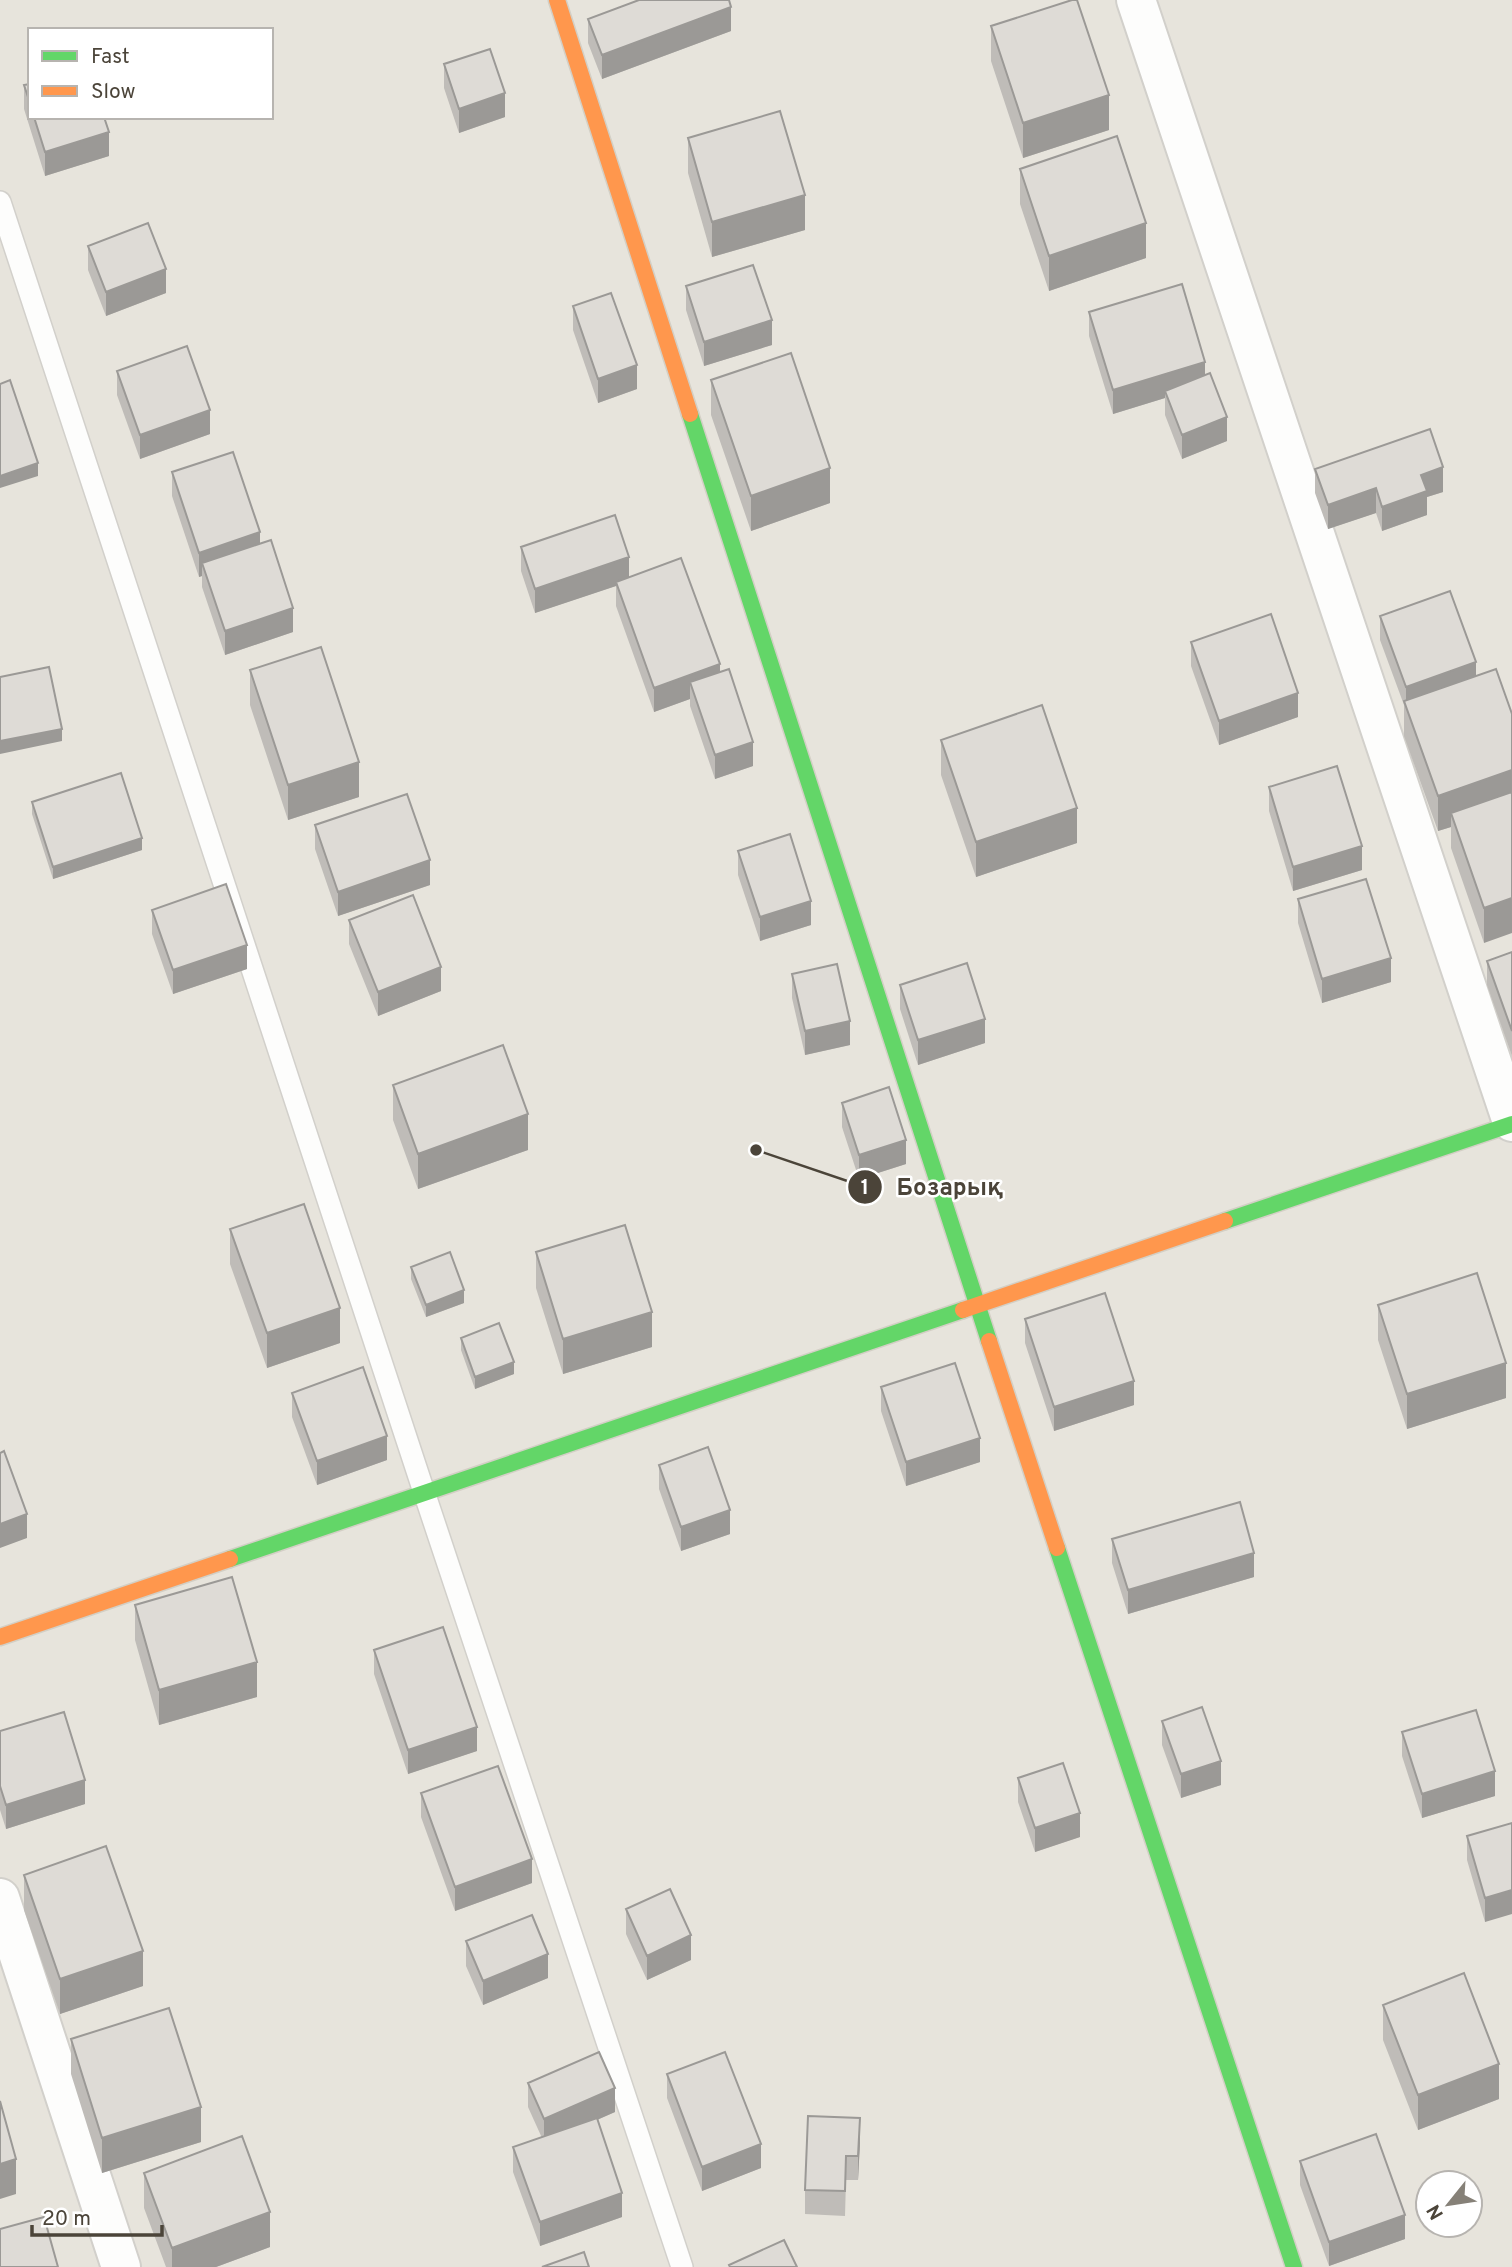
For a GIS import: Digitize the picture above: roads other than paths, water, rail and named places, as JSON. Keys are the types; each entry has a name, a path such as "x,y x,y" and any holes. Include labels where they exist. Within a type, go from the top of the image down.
{"street":[{"path":"557,0 977,1306 1294,2267"},
{"path":"0,1637 1512,1123 1136,0"},
{"path":"0,1898 121,2267"}],"lane":[{"path":"0,202 682,2267"}],"place":[{"name":"Бозарық","path":"756,1150"}]}
